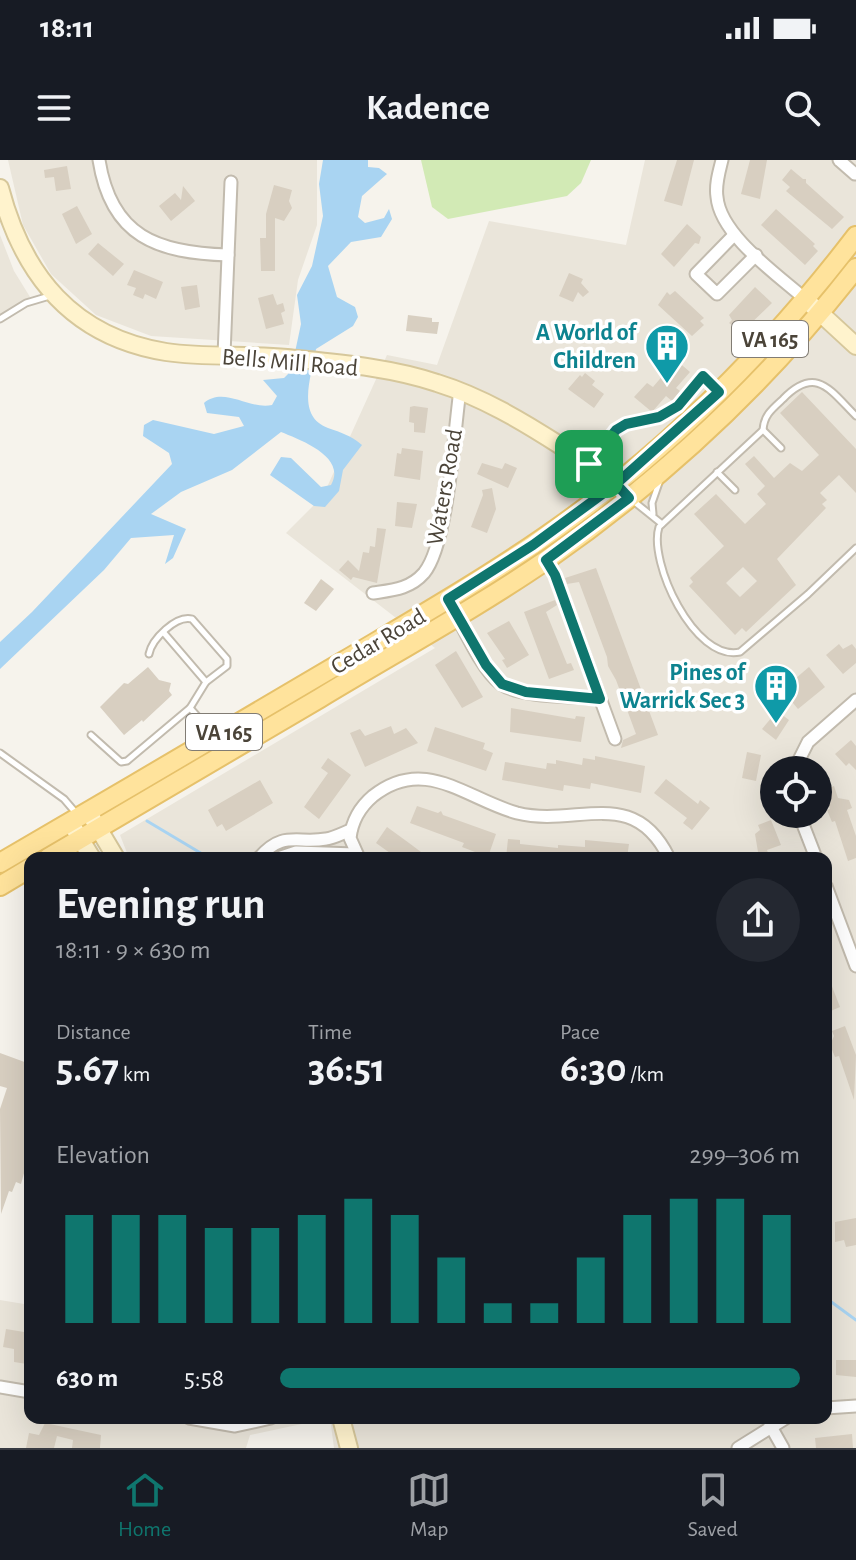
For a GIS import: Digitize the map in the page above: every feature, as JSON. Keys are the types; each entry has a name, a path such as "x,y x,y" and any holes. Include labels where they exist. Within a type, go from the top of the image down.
{"main road":[{"name":"Cedar Road","path":"0,863 448,599 542,540 616,484 719,392 805,299 856,236"},
{"name":"Cedar Road","path":"58,852 458,616 546,560 629,498 732,406 820,312 856,268"},
{"path":"0,886 24,872"}],"street":[{"path":"99,160 116,212 137,234 174,251 228,255"},
{"path":"722,160 716,194 718,205 734,235 856,346"},
{"path":"839,160 855,174"},
{"path":"224,355 231,182"},
{"name":"Bells Mill Road","path":"0,188 13,233 34,272 54,295 100,331 132,345 169,352 319,362 412,376 460,390 519,419 589,464 629,498"},
{"path":"734,235 696,274 717,294 756,255"},
{"name":"Waters Road","path":"373,593 406,587 424,573 430,563 439,535 460,390"},
{"path":"546,560 555,575 615,739"},
{"path":"448,599 494,677 502,684 526,692 600,699"},
{"path":"801,756 808,742 856,700"},
{"path":"355,852 350,840 351,830 369,800 383,788 407,780 427,779 449,784 518,813 549,816 594,811 619,814 644,825 666,852"},
{"path":"79,817 98,828 112,852"},
{"path":"79,817 80,839 88,852"},
{"path":"804,828 814,852"},
{"path":"266,852 279,842 293,838 328,839 351,830"},
{"path":"832,902 856,966"},
{"path":"0,1387 24,1391"},
{"path":"832,1408 856,1406"},
{"path":"224,1424 244,1424"},
{"path":"343,1424 349,1448"},
{"path":"738,1448 770,1425 783,1448"}],"lane":[{"path":"0,319 26,303 54,295"},
{"path":"589,464 616,430 626,424 659,417 678,406 703,376 719,392"},
{"path":"856,416 819,382 804,382 795,386 764,418 763,430 662,524 655,540 678,608 686,622 716,650 728,654 740,652 856,548"},
{"path":"763,430 781,448"},
{"path":"653,514 655,492 666,467"},
{"path":"717,472 735,490"},
{"path":"629,498 662,524"},
{"path":"91,735 114,759 127,761 190,708 206,682 227,666 225,655 192,619 180,619 151,644 149,654"},
{"path":"164,633 206,682"},
{"path":"190,708 215,737"},
{"path":"0,753 64,799 79,817"}],"shaded area":[{"path":"8,160 317,160 317,225 298,280 289,345 151,336 96,315 51,274 23,225"},
{"path":"645,160 856,160 856,1448 334,1448 331,1424 832,1424 832,852 127,852 120,835 435,648 286,533 323,496 387,355 437,365 489,221 626,245"},
{"path":"0,235 14,271 30,297 0,317"},
{"path":"0,1300 24,1304 24,1424 302,1424 250,1435 246,1448 0,1448"}],"green space":[{"path":"421,160 591,160 581,183 567,196 448,219 432,207"}],"water":[{"path":"323,160 368,160 368,167 379,168 387,174 362,196 358,217 365,223 384,218 389,209 392,219 381,237 351,242 328,266 337,297 355,307 358,317 353,326 316,349 309,382 309,405 318,422 362,445 343,470 339,491 325,507 314,506 270,475 281,457 291,458 321,487 331,485 334,475 333,466 320,451 281,432 232,470 181,492 151,514 186,529 173,558 165,564 174,535 131,538 104,570 0,669 0,642 172,464 169,453 143,436 144,425 153,420 214,434 244,426 239,417 207,413 204,403 212,398 228,397 263,406 272,405 277,396 263,380 284,378 291,371 301,324 297,295 312,266 323,216 319,184"}],"building":[{"path":"677,160 694,160 682,206 664,201"},
{"path":"750,160 767,160 760,199 741,194"},
{"path":"67,166 71,189 56,191 54,177 45,178 44,170"},
{"path":"791,169 806,179 806,183 844,217 832,229 786,191 790,187 782,180"},
{"path":"274,185 292,190 289,201 292,208 284,221 275,218 275,271 261,271 260,238 266,238 266,214"},
{"path":"183,186 195,201 171,221 159,206 175,193 181,200"},
{"path":"77,206 92,234 76,244 62,214"},
{"path":"776,209 815,244 813,246 818,251 805,265 761,225"},
{"path":"687,224 701,237 699,244 695,243 674,267 661,254"},
{"path":"98,243 124,264 113,276 88,254"},
{"path":"134,270 163,282 156,299 145,294 143,299 133,295 136,288 127,285"},
{"path":"569,273 583,279 581,283 589,292 583,297 578,292 573,302 559,296"},
{"path":"197,285 200,307 185,310 181,287"},
{"path":"755,287 772,303 742,332 729,323 732,320 729,315"},
{"path":"675,291 704,318 700,321 704,325 692,336 658,305 667,292 670,295"},
{"path":"273,294 277,305 283,303 285,311 281,313 284,324 266,329 258,298"},
{"path":"408,315 439,322 437,334 406,331"},
{"name":"A World of Children","path":"676,360 690,372 676,388 680,391 672,401 666,396 652,412 634,397 647,383 653,387"},
{"path":"585,373 595,381 592,385 604,394 594,408 568,389"},
{"path":"802,392 856,449 856,493 839,475 820,493 827,500 822,504 826,508 777,559 796,585 746,632 742,628 735,635 689,586 693,582 690,578 724,546 694,514 716,494 745,524 766,504 757,494 765,486 745,464 754,456 774,478 790,463 802,471 819,455 780,413","holes":["743,567 757,581 740,597 726,583"]},
{"path":"410,407 428,408 425,433 414,432 414,423 409,422"},
{"path":"402,448 423,451 420,480 394,476 397,453 401,454"},
{"path":"482,463 502,469 505,463 517,468 508,488 477,474"},
{"path":"492,488 496,509 487,533 471,527 482,490"},
{"path":"397,502 417,504 412,528 395,526"},
{"path":"377,528 386,529 377,583 353,577 351,580 339,570 348,560 359,571 363,552 369,553 370,546 375,547"},
{"path":"596,568 658,735 621,748 623,740 636,734 579,582 567,584 565,578"},
{"path":"321,579 334,589 316,611 304,603"},
{"path":"555,600 557,605 546,612 567,664 571,663 574,670 549,679 524,612"},
{"path":"509,621 529,655 507,668 502,660 505,659 487,633"},
{"path":"839,644 843,649 852,644 856,649 856,663 843,674 826,655"},
{"path":"456,651 483,697 462,708 435,665"},
{"path":"148,667 159,680 171,683 169,691 172,695 124,735 100,707 124,683 128,684"},
{"path":"809,667 825,687 798,709 782,690"},
{"path":"511,708 575,719 576,716 585,717 581,742 510,732"},
{"name":"Pines of Warrick Sec 3","path":"777,711 789,720 776,740 762,729"},
{"path":"391,726 394,734 406,728 418,743 365,767 350,733 360,729 365,736"},
{"path":"435,727 485,743 483,749 493,753 486,771 427,751"},
{"path":"851,740 856,746 856,770 849,763 846,766 835,754"},
{"path":"747,752 761,755 756,781 742,778"},
{"path":"595,756 645,766 641,793 591,783 590,789 564,785 563,791 502,780 505,762 546,769 547,763 556,764 556,760 582,765 583,758 595,760"},
{"path":"328,758 351,775 319,819 304,807 328,773 321,768"},
{"path":"666,779 698,804 700,800 710,808 692,830 683,823 687,818 654,793"},
{"path":"260,780 273,803 226,831 222,824 217,827 208,810"},
{"path":"832,787 838,798 849,800 852,808 847,810 856,836 856,858 848,861 835,821 832,822"},
{"path":"417,806 438,813 441,811 443,815 496,834 490,852 475,852 462,847 464,843 410,823"},
{"path":"760,824 760,828 774,828 781,845 768,852 758,852 755,834 760,830 758,825"},
{"path":"387,827 421,852 389,852 376,843"},
{"path":"508,839 520,840 520,844 558,848 558,845 585,847 585,840 629,844 628,852 507,852"},
{"path":"832,986 840,1007 832,1010"},
{"path":"845,1026 856,1055 854,1100 839,1056 835,1057 832,1050 832,1031"},
{"path":"0,1053 24,1062 24,1173 21,1184 16,1182 12,1192 9,1191 1,1214 0,1109 7,1088 0,1086"},
{"path":"856,1218 856,1245 846,1247 844,1240 835,1242 835,1222"},
{"path":"6,1329 24,1332 24,1364 14,1362 14,1349 3,1347"},
{"path":"836,1360 856,1360 856,1377 836,1375"},
{"path":"44,1424 50,1424 101,1435 100,1448 72,1448 73,1440 57,1436 54,1448 26,1448 29,1433 39,1435"},
{"path":"852,1434 853,1448 816,1448 815,1438"}],"waterway":[{"path":"147,821 199,852"},
{"path":"832,1302 856,1320"}],"place":[{"name":"A World of Children","path":"667,385"},
{"name":"Pines of Warrick Sec 3","path":"776,725"}],"route":[{"path":"589,464 616,430 626,424 659,417 678,406 703,376 719,392 616,484 629,498 546,560 555,575 600,699 510,688 494,677 448,599 533,545 616,484 589,464"}]}
